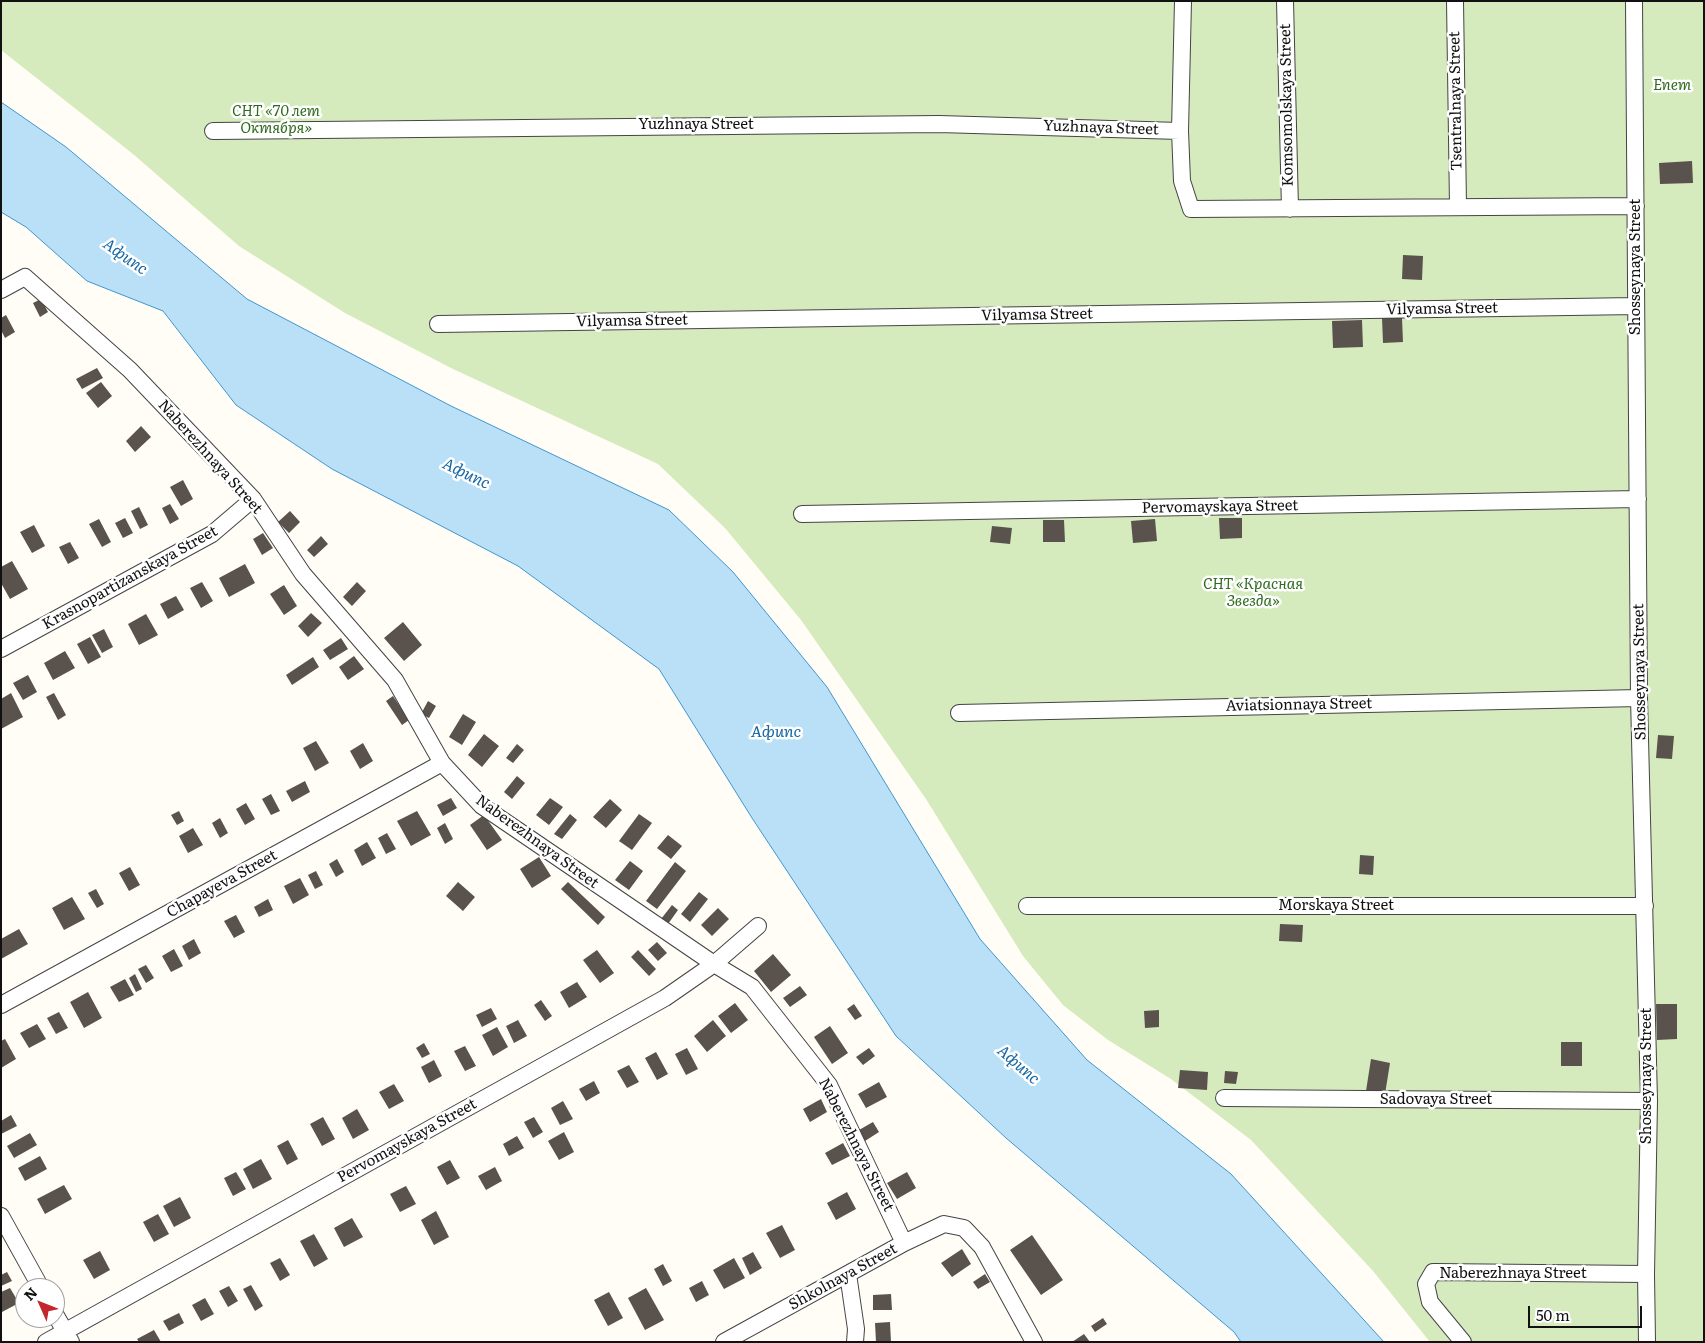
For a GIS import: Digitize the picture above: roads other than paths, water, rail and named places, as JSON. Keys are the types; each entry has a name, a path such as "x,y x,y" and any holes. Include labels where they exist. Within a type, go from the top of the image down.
{"street":[{"path":"1182,1 1180,131 1182,181 1191,209 1290,209 1458,203 1636,206"},
{"name":"Komsomolskaya Street","path":"1285,1 1290,209"},
{"name":"Tsentralnaya Street","path":"1455,1 1458,203"},
{"name":"Shosseynaya Street","path":"1634,1 1640,698 1649,1101 1646,1274 1647,1342"},
{"name":"Yuzhnaya Street","path":"213,131 939,124 1180,131"},
{"name":"Naberezhnaya Street","path":"1,290 25,277 130,370 253,499 303,574 395,680 442,762 482,806 714,964 752,987 829,1086 904,1243"},
{"name":"Vilyamsa Street","path":"438,324 1636,306"},
{"name":"Krasnopartizanskaya Street","path":"1,649 212,534 253,499"},
{"name":"Pervomayskaya Street","path":"802,514 1638,499"},
{"name":"Aviatsionnaya Street","path":"959,712 1640,698"},
{"name":"Chapayeva Street","path":"1,1004 442,762"},
{"name":"Morskaya Street","path":"1027,906 1645,906"},
{"name":"Pervomayskaya Street","path":"46,1342 68,1336 665,998 714,964 758,926"},
{"name":"Sadovaya Street","path":"1224,1098 1649,1101"},
{"path":"1,1216 35,1278"},
{"name":"Shkolnaya Street","path":"724,1342 904,1243 944,1224 964,1228 982,1247 1034,1342"},
{"name":"Naberezhnaya Street","path":"1463,1342 1430,1302 1426,1284 1433,1272 1646,1274"},
{"path":"848,1274 856,1329 855,1342"}],"water":[{"name":"Афипс","path":"1,102 66,147 247,299 451,406 669,510 733,572 827,687 980,939 1087,1060 1231,1174 1384,1342 1241,1342 1234,1332 1006,1138 896,1036 752,818 659,669 518,566 332,469 236,405 163,311 87,281 26,227 1,212"}],"park label":[{"name":"Enem","path":"1672,86"},
{"name":"СНТ «70 лет Октября»","path":"276,120"},
{"name":"СНТ «Красная Звезда»","path":"1253,594"}]}
